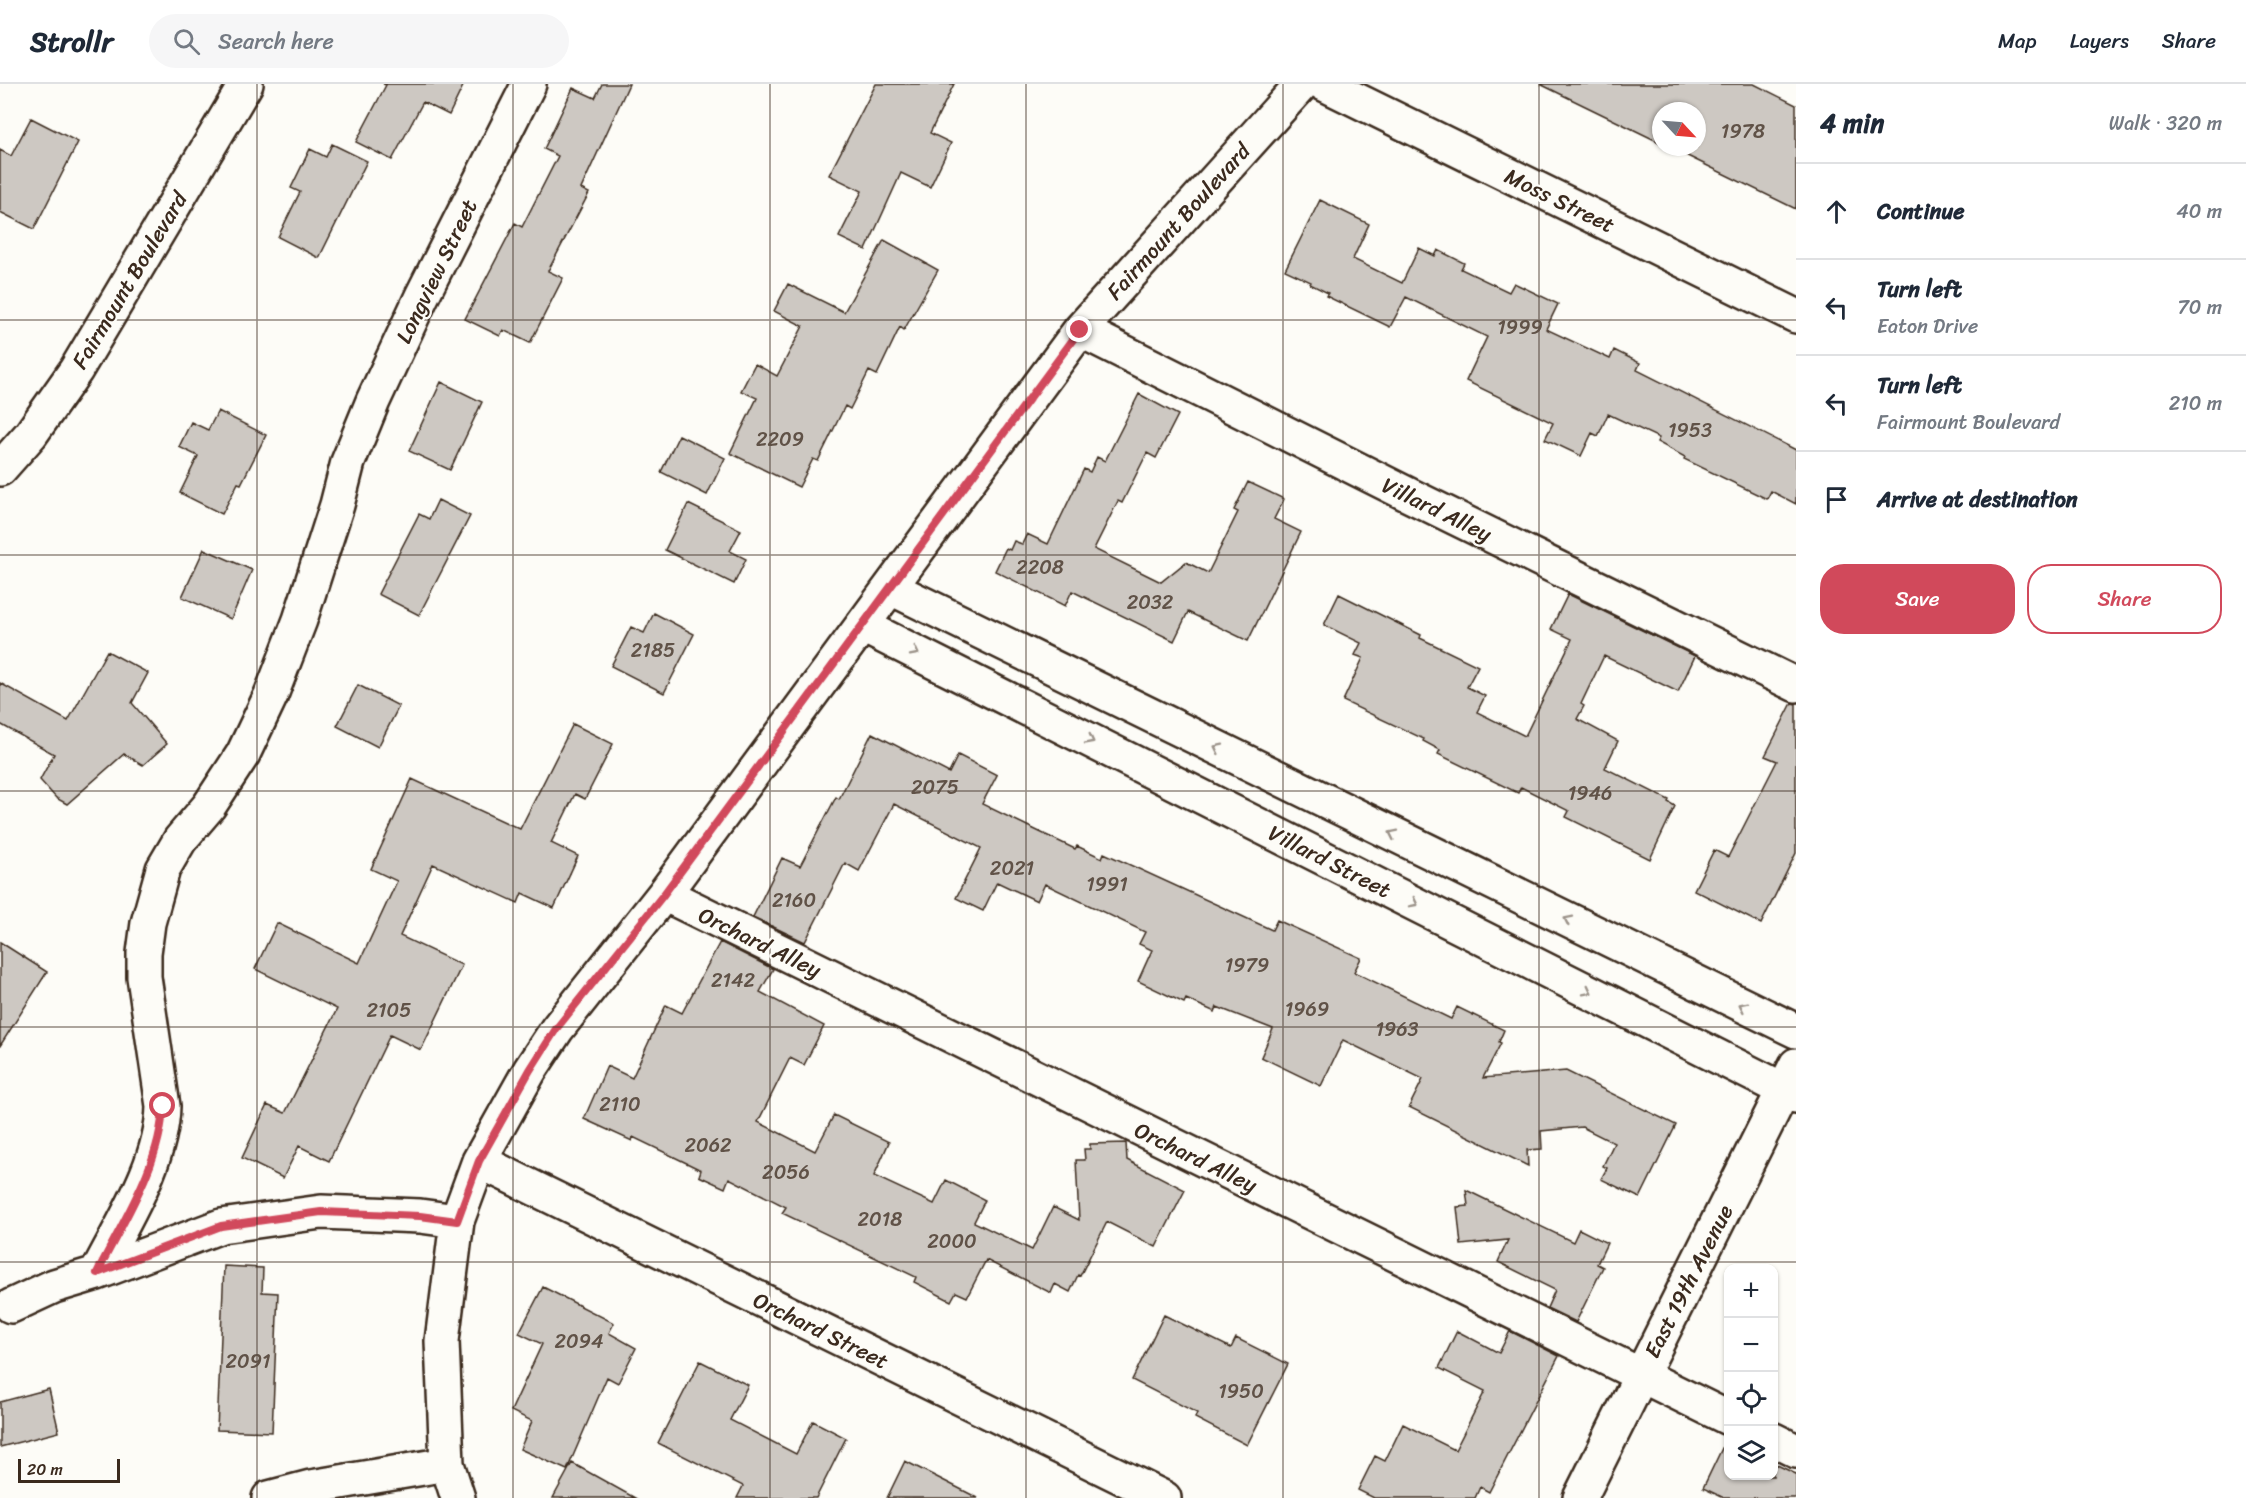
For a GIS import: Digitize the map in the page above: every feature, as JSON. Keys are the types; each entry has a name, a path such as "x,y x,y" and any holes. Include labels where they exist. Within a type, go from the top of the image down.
{"street":[{"name":"Fairmount Boulevard","path":"0,469 31,434 76,370 246,84"},
{"name":"Longview Street","path":"97,1273 152,1163 162,1124 163,1106 144,977 144,953 153,898 163,869 180,840 209,806 243,754 271,695 300,620 348,462 373,400 422,296 529,84"},
{"name":"Fairmount Boulevard","path":"458,1498 447,1464 442,1341 457,1221 479,1161 530,1070 556,1029 664,894 891,588 1032,392 1080,330 1302,84"},
{"name":"Moss Street","path":"1324,84 1796,316"},
{"name":"Villard Alley","path":"1080,330 1398,490 1796,685"},
{"path":"891,588 1796,1031"},
{"name":"Villard Street","path":"863,626 1792,1083"},
{"name":"Orchard Alley","path":"664,894 1724,1416"},
{"name":"East 19th Avenue","path":"1580,1498 1640,1375 1792,1083"},
{"name":"Orchard Street","path":"479,1161 1164,1498"},
{"path":"11,1306 54,1286 97,1273 221,1226 321,1212 420,1216 457,1221"},
{"path":"1778,1442 1796,1451"},
{"path":"269,1498 310,1487 447,1464"}],"building":[{"path":"383,84 464,84 449,115 423,102 392,160 356,142 386,85"},
{"path":"602,84 629,84 581,189 589,193 548,271 563,278 530,343 503,330 500,336 465,319 515,223 522,227 558,156 544,149 573,88 595,98"},
{"path":"876,84 954,84 930,133 951,143 930,187 901,173 866,250 839,237 862,191 829,175"},
{"path":"1540,84 1754,84 1796,105 1796,209 1687,156 1706,156 1706,102 1652,102 1652,139"},
{"path":"31,118 78,142 34,229 0,212 0,150 11,156"},
{"path":"332,144 367,161 319,258 278,237 300,192 291,188 310,149 326,157"},
{"path":"1320,200 1369,224 1353,259 1402,283 1419,248 1435,256 1438,250 1464,263 1461,269 1509,292 1514,283 1558,304 1546,329 1610,359 1614,350 1640,363 1637,370 1796,450 1796,504 1771,491 1767,499 1684,459 1685,457 1657,442 1659,438 1608,414 1598,436 1592,433 1581,456 1545,439 1553,423 1466,381 1487,337 1406,297 1390,327 1326,296 1328,293 1310,284 1311,282 1285,270"},
{"path":"884,240 938,270 904,330 900,327 877,375 869,371 850,409 845,406 818,461 813,459 799,487 730,453 757,398 741,391 755,364 777,376 803,326 774,311 788,284 844,312"},
{"path":"441,382 482,402 450,470 409,451"},
{"path":"1139,394 1178,415 1156,458 1147,453 1122,503 1118,501 1094,549 1161,582 1186,562 1208,573 1238,512 1234,510 1248,482 1284,499 1274,519 1301,532 1248,641 1188,612 1174,641 1072,591 1065,606 995,571 1006,548 1010,550 1014,541 1022,544 1027,534 1048,544 1084,469 1090,472 1097,457 1105,461"},
{"path":"218,411 266,435 241,484 238,483 222,514 180,493 198,456 179,447 191,422 208,430"},
{"path":"679,435 725,458 707,495 661,472"},
{"path":"438,500 470,516 419,615 378,594 419,514 429,519"},
{"path":"688,504 741,530 730,551 746,559 734,584 665,550"},
{"path":"204,549 252,570 231,619 182,597"},
{"path":"1339,594 1421,635 1420,638 1478,666 1467,687 1485,696 1477,712 1525,736 1572,639 1551,629 1568,594 1695,656 1678,692 1604,656 1581,704 1584,706 1577,719 1618,741 1605,768 1669,800 1668,802 1675,806 1650,859 1566,817 1569,811 1521,787 1518,793 1438,754 1440,750 1423,741 1424,739 1343,701 1363,658 1355,655 1361,643 1324,625"},
{"path":"654,613 694,634 664,693 611,666 631,627 644,633"},
{"path":"107,651 148,673 132,703 167,744 143,765 124,754 67,804 56,798 40,780 54,754 0,724 0,683 68,721"},
{"path":"358,685 399,706 378,747 337,726"},
{"path":"1792,703 1796,704 1796,853 1761,924 1694,890 1714,850 1728,857 1777,761 1765,756"},
{"path":"573,724 613,744 585,799 575,794 551,843 578,856 554,908 522,893 518,903 433,864 400,936 462,965 421,1050 390,1035 329,1161 299,1146 283,1178 242,1158 267,1105 285,1113 337,1009 255,969 277,923 359,963 397,881 371,869 412,779 520,829"},
{"path":"872,733 949,773 958,755 997,775 982,804 1075,849 1077,846 1102,858 1104,853 1272,930 1277,920 1361,958 1354,972 1451,1019 1457,1007 1504,1030 1499,1042 1501,1043 1483,1078 1566,1071 1676,1125 1640,1198 1601,1179 1607,1168 1603,1166 1614,1143 1582,1127 1541,1131 1542,1149 1527,1150 1528,1166 1409,1107 1423,1079 1343,1040 1321,1086 1261,1057 1273,1029 1217,1007 1215,1012 1186,999 1184,1003 1138,981 1152,950 1139,944 1145,932 1045,884 1037,901 997,882 983,911 956,898 981,848 894,804 859,871 845,863 805,942 753,917 782,858 800,866 836,797 839,799"},
{"path":"0,942 47,972 0,1046"},
{"path":"720,942 773,969 760,992 824,1026 804,1065 790,1058 758,1122 815,1151 834,1115 889,1142 874,1176 934,1204 946,1180 985,1200 974,1222 1032,1250 1053,1207 1079,1220 1076,1160 1085,1160 1084,1149 1090,1149 1090,1144 1126,1143 1127,1160 1185,1190 1156,1247 1107,1222 1070,1292 1055,1284 1051,1293 986,1260 967,1297 956,1292 951,1301 914,1282 916,1277 782,1213 786,1207 729,1178 725,1188 699,1176 701,1170 633,1137 632,1141 584,1119 607,1066 632,1078 666,1005 682,1013"},
{"path":"1466,1190 1573,1242 1579,1229 1607,1243 1597,1264 1603,1267 1576,1322 1547,1308 1555,1290 1498,1262 1508,1240 1461,1245 1457,1207 1468,1206"},
{"path":"224,1266 263,1268 262,1292 278,1293 272,1432 217,1430"},
{"path":"543,1287 614,1323 609,1333 636,1348 618,1383 607,1377 567,1470 520,1449 532,1421 511,1411 542,1344 519,1333"},
{"path":"1164,1315 1231,1348 1236,1338 1288,1364 1247,1445 1195,1418 1197,1413 1132,1380"},
{"path":"1457,1331 1499,1353 1510,1331 1559,1356 1489,1492 1480,1487 1475,1498 1374,1498 1358,1490 1375,1456 1385,1461 1403,1424 1455,1450 1485,1391 1439,1368"},
{"path":"700,1361 748,1385 730,1420 796,1454 813,1421 846,1438 816,1498 737,1498 743,1486 658,1443"},
{"path":"49,1389 59,1432 0,1447 0,1402"},
{"path":"1724,1444 1724,1480 1778,1480 1778,1465 1796,1474 1796,1498 1724,1498 1703,1488"},
{"path":"905,1461 978,1498 887,1498"},
{"path":"572,1463 635,1498 553,1498"}],"route":[{"path":"163,1106 158,1145 152,1163 97,1273 221,1226 321,1212 420,1216 457,1221 479,1161 556,1029 664,894 891,588 1032,392 1080,330"}]}
